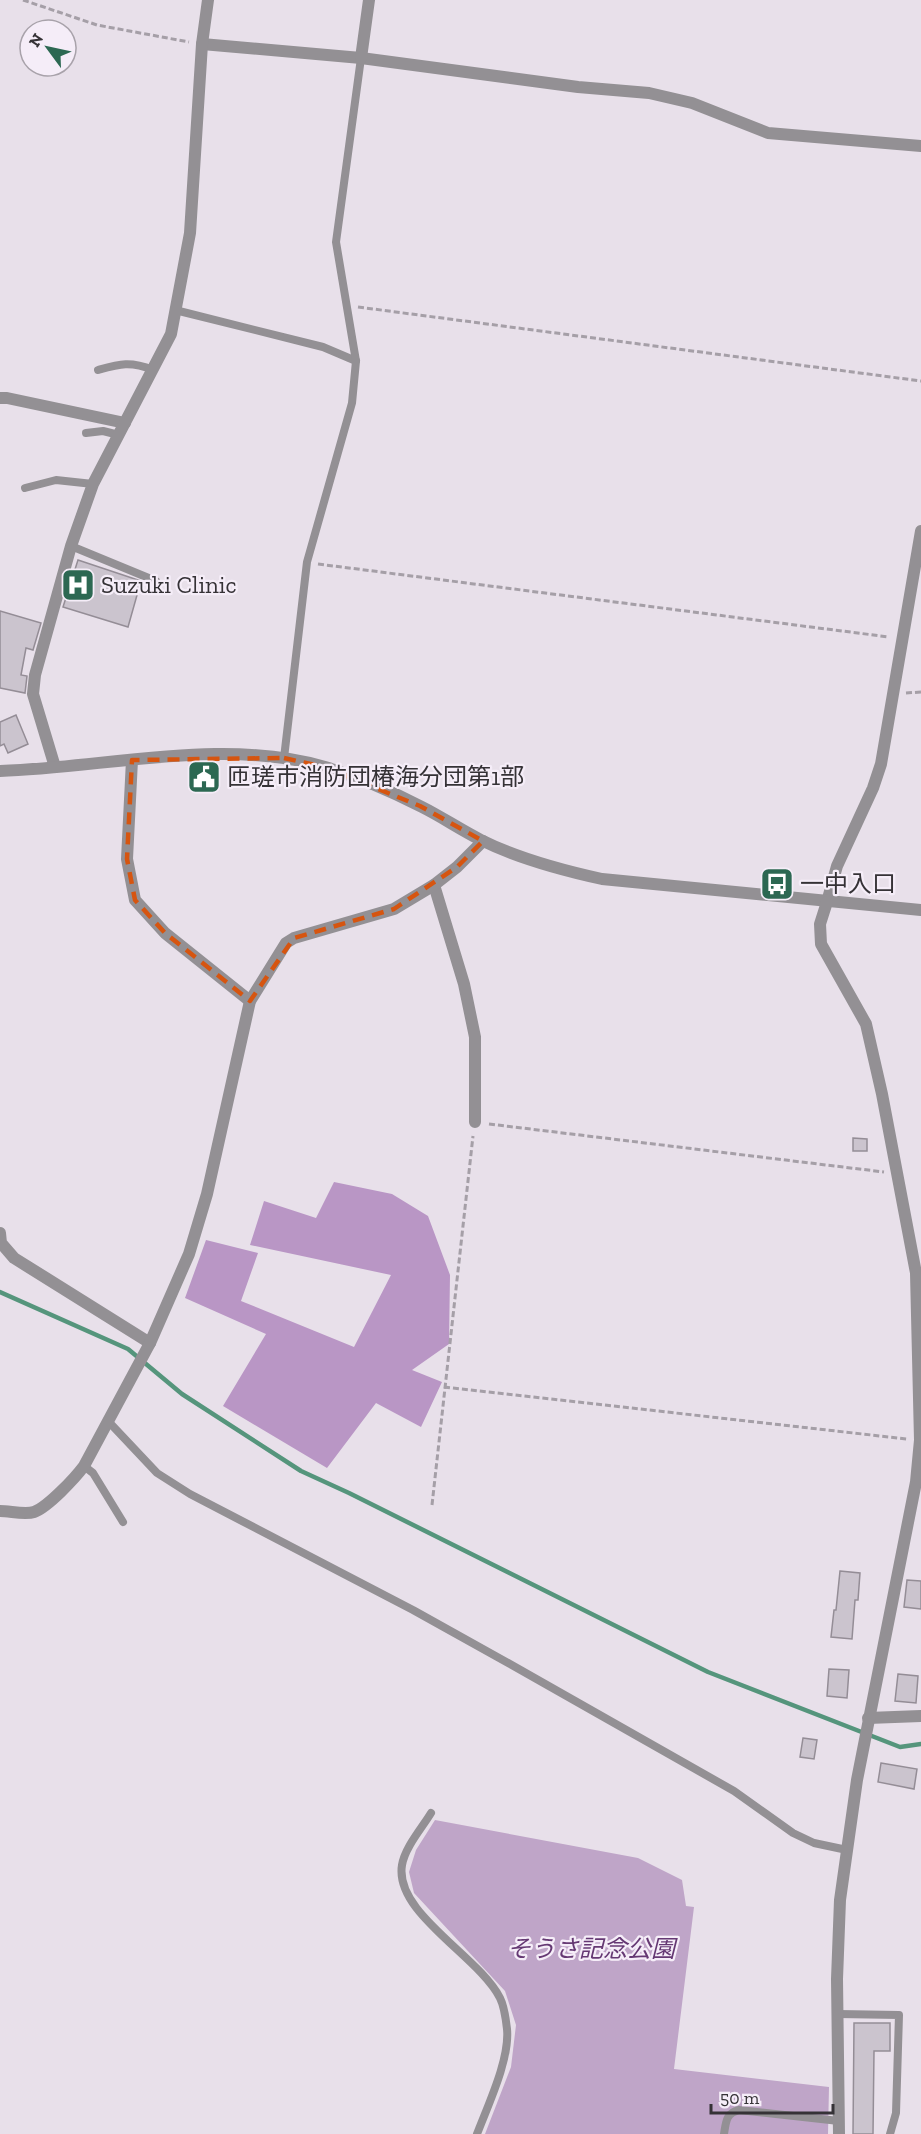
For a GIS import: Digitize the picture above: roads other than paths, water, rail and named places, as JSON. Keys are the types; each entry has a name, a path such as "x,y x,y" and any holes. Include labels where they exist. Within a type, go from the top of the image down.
{"street":[{"path":"55,767 33,694 35,675 71,546 93,484 171,334 190,232 202,44 208,0"},
{"path":"361,58 369,0"},
{"path":"202,44 361,58 579,87 650,93 692,103 768,133 921,146"},
{"path":"0,398 125,423"},
{"path":"839,2134 840,1900 857,1780 916,1482 920,1440 916,1273 898,1173 866,1024 821,944 820,924 837,866 873,788 881,764 921,531"},
{"path":"0,771 224,755 284,758 324,767 365,781 420,806 483,841 554,868 602,879 921,910"},
{"path":"132,760 127,860 135,900 165,933 250,1001"},
{"path":"0,1511 34,1512 56,1496 84,1466 150,1343 189,1254 207,1194 250,1001 286,944 294,938 394,909 434,885 457,867 483,841"},
{"path":"434,885 464,984 475,1037 475,1122"},
{"path":"0,1233 1,1243 14,1258 150,1343"},
{"path":"868,1718 921,1716"}],"lane":[{"path":"284,758 307,562 352,403 356,361 336,242 361,58"},
{"path":"176,310 323,347 356,361"},
{"path":"98,370 126,363 138,364 153,370"},
{"path":"86,433 103,431 119,435"},
{"path":"25,488 56,480 93,484"},
{"path":"71,546 156,581"},
{"path":"108,1421 157,1473 190,1494 510,1664 734,1791 793,1833 814,1843 847,1850"},
{"path":"84,1466 93,1473 123,1522"},
{"path":"431,1813 402,1863 402,1884 413,1905 481,1973 500,1998 507,2030 502,2069 477,2134"},
{"path":"838,2014 900,2015 896,2113 890,2134"},
{"path":"724,2134 727,2118 732,2112 739,2110 839,2121"}],"waterway":[{"path":"0,1292 128,1349 182,1394 301,1471 708,1672 900,1747 921,1744"}],"place":[{"name":"Suzuki Clinic","path":"78,585"},
{"name":"匝瑳市消防団椿海分団第1部","path":"204,777"},
{"name":"一中入口","path":"777,884"}],"park label":[{"name":"そうさ記念公園","path":"591,1949"}]}
